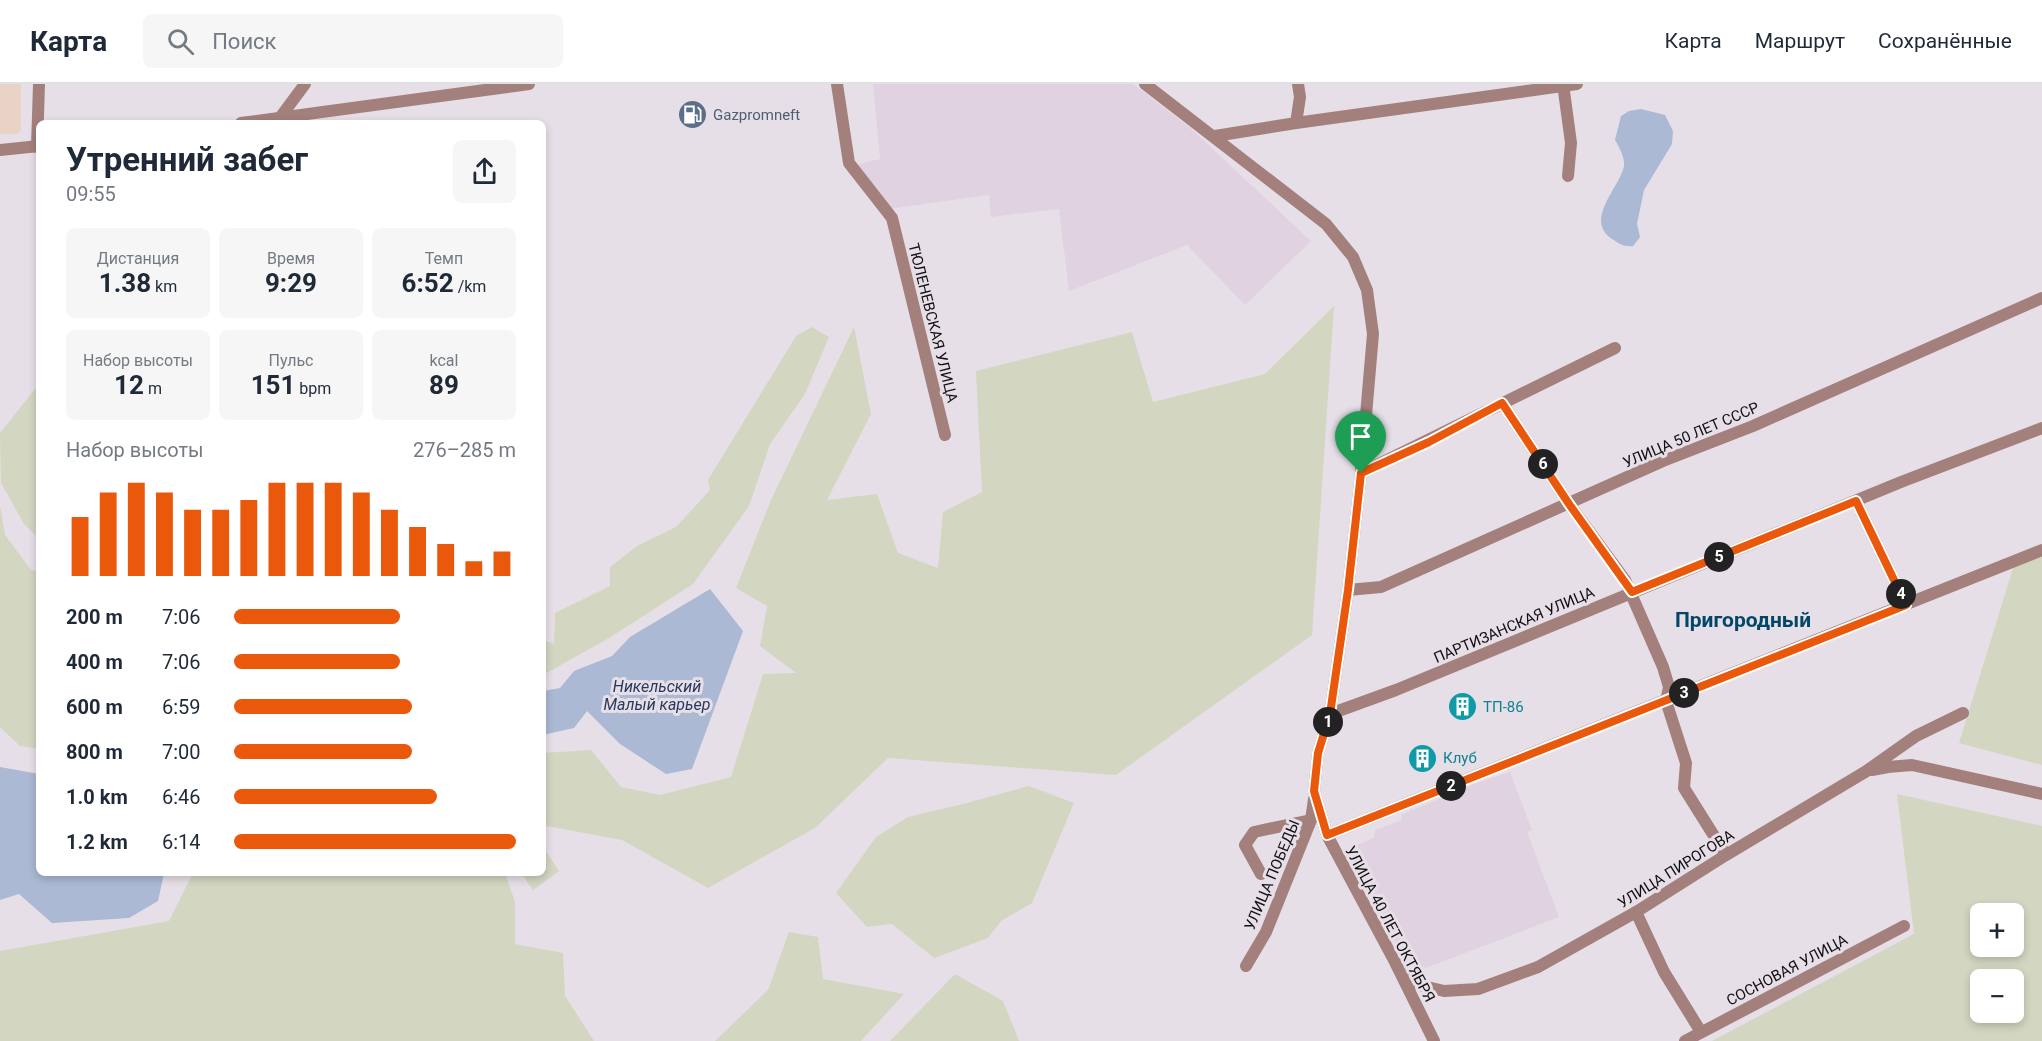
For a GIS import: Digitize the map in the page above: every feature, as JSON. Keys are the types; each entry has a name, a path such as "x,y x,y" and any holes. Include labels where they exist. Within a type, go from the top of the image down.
{"street":[{"path":"38,120 39,84"},
{"path":"279,119 305,84"},
{"path":"270,120 529,84"},
{"name":"ТЮЛЕНЕВСКАЯ УЛИЦА","path":"837,84 849,163 892,218 945,435"},
{"name":"УЛИЦА 40 ЛЕТ ОКТЯБРЯ","path":"1145,84 1326,224 1353,257 1367,290 1373,334 1361,473 1348,590 1330,714 1318,753 1314,791 1327,835 1395,962 1434,1041"},
{"path":"1296,123 1300,97 1298,84"},
{"path":"1215,136 1576,84"},
{"path":"1563,85 1571,143 1569,176"},
{"path":"0,150 36,147"},
{"name":"УЛИЦА 50 ЛЕТ СССР","path":"1348,590 1381,587 1663,461 1753,426 2042,298"},
{"path":"1361,473 1429,442 1502,403 1615,348"},
{"path":"1502,403 1569,504 1632,592 1669,687 1666,701 1686,763 1684,788 1726,855"},
{"name":"ПАРТИЗАНСКАЯ УЛИЦА","path":"1330,714 1396,690 1901,482 2042,428"},
{"path":"1856,501 1906,605"},
{"path":"1327,835 2042,550"},
{"name":"УЛИЦА ПИРОГОВА","path":"1395,962 1419,985 1444,991 1478,989 1538,967 1636,912 1865,772 1917,736 1963,713"},
{"path":"1865,772 1888,766 1912,765 2042,794"},
{"name":"УЛИЦА ПОБЕДЫ","path":"1246,966 1266,932 1311,820 1314,791"},
{"path":"1261,874 1245,844 1254,832 1311,820"},
{"path":"1636,912 1664,972 1701,1032"},
{"name":"СОСНОВАЯ УЛИЦА","path":"1685,1041 1904,926"}],"shaded area":[{"path":"0,84 21,84 21,130 18,134 0,134"},
{"path":"873,84 1133,84 1188,126 1311,241 1245,305 1187,245 1069,291 1059,209 991,217 989,195 888,209 855,165 880,159"},
{"path":"1510,772 1532,830 1527,832 1559,917 1426,968 1409,961 1403,957 1393,938 1351,848 1373,838 1376,830 1402,820 1401,815 1477,783"}],"green space":[{"path":"1334,306 1312,635 1116,775 888,758 815,828 708,888 622,840 546,827 546,753 591,750 621,787 660,795 731,777 763,674 796,673 760,646 767,606 736,588 771,500 854,327 871,414 827,500 877,494 898,553 938,568 943,512 982,492 976,371 1132,332 1153,402 1265,374"},
{"path":"812,327 829,337 805,394 770,444 749,506 693,584 609,638 546,673 546,641 554,644 555,613 610,586 610,567 637,546 676,527 710,490 708,480 796,336"},
{"path":"36,388 36,536 24,524 1,483 0,433"},
{"path":"0,506 5,535 31,570 36,571 36,749 20,746 0,727"},
{"path":"2042,551 2042,765 1959,743 2015,562"},
{"path":"1029,786 1074,803 1032,903 1001,921 988,938 934,958 892,924 867,927 836,893 876,837 908,817"},
{"path":"1897,794 2042,826 2042,1041 1712,1041 1914,934"},
{"path":"546,852 559,871 533,890 523,876 546,876"},
{"path":"192,876 506,876 515,902 515,944 563,953 565,996 594,1041 0,1041 0,951 169,921"},
{"path":"789,932 818,937 823,979 904,994 861,1041 715,1041 768,990"},
{"path":"955,974 1003,1001 1019,1041 890,1041"}],"water":[{"path":"1641,109 1665,115 1673,131 1672,144 1644,190 1637,224 1640,237 1633,246 1627,246 1612,239 1604,231 1601,222 1602,213 1624,166 1623,156 1615,140 1621,116 1629,111"},
{"name":"Никельский Малый карьер","path":"710,589 743,631 692,769 666,774 620,744 587,711 574,728 546,734 546,690 560,688 574,671 612,656 630,637"},
{"path":"0,767 36,773 36,876 163,876 158,901 129,918 52,923 19,894 0,900"}],"place":[{"name":"Gazpromneft","path":"692,115"},
{"name":"ТП-86","path":"1462,707"},
{"name":"Клуб","path":"1422,758"}],"district":[{"name":"Пригородный","path":"1743,620"}],"route":[{"path":"1502,403 1569,504 1632,592 1856,501 1906,605 1327,835 1314,791 1318,753 1330,714 1348,590 1361,473 1429,442 1502,403"}]}
